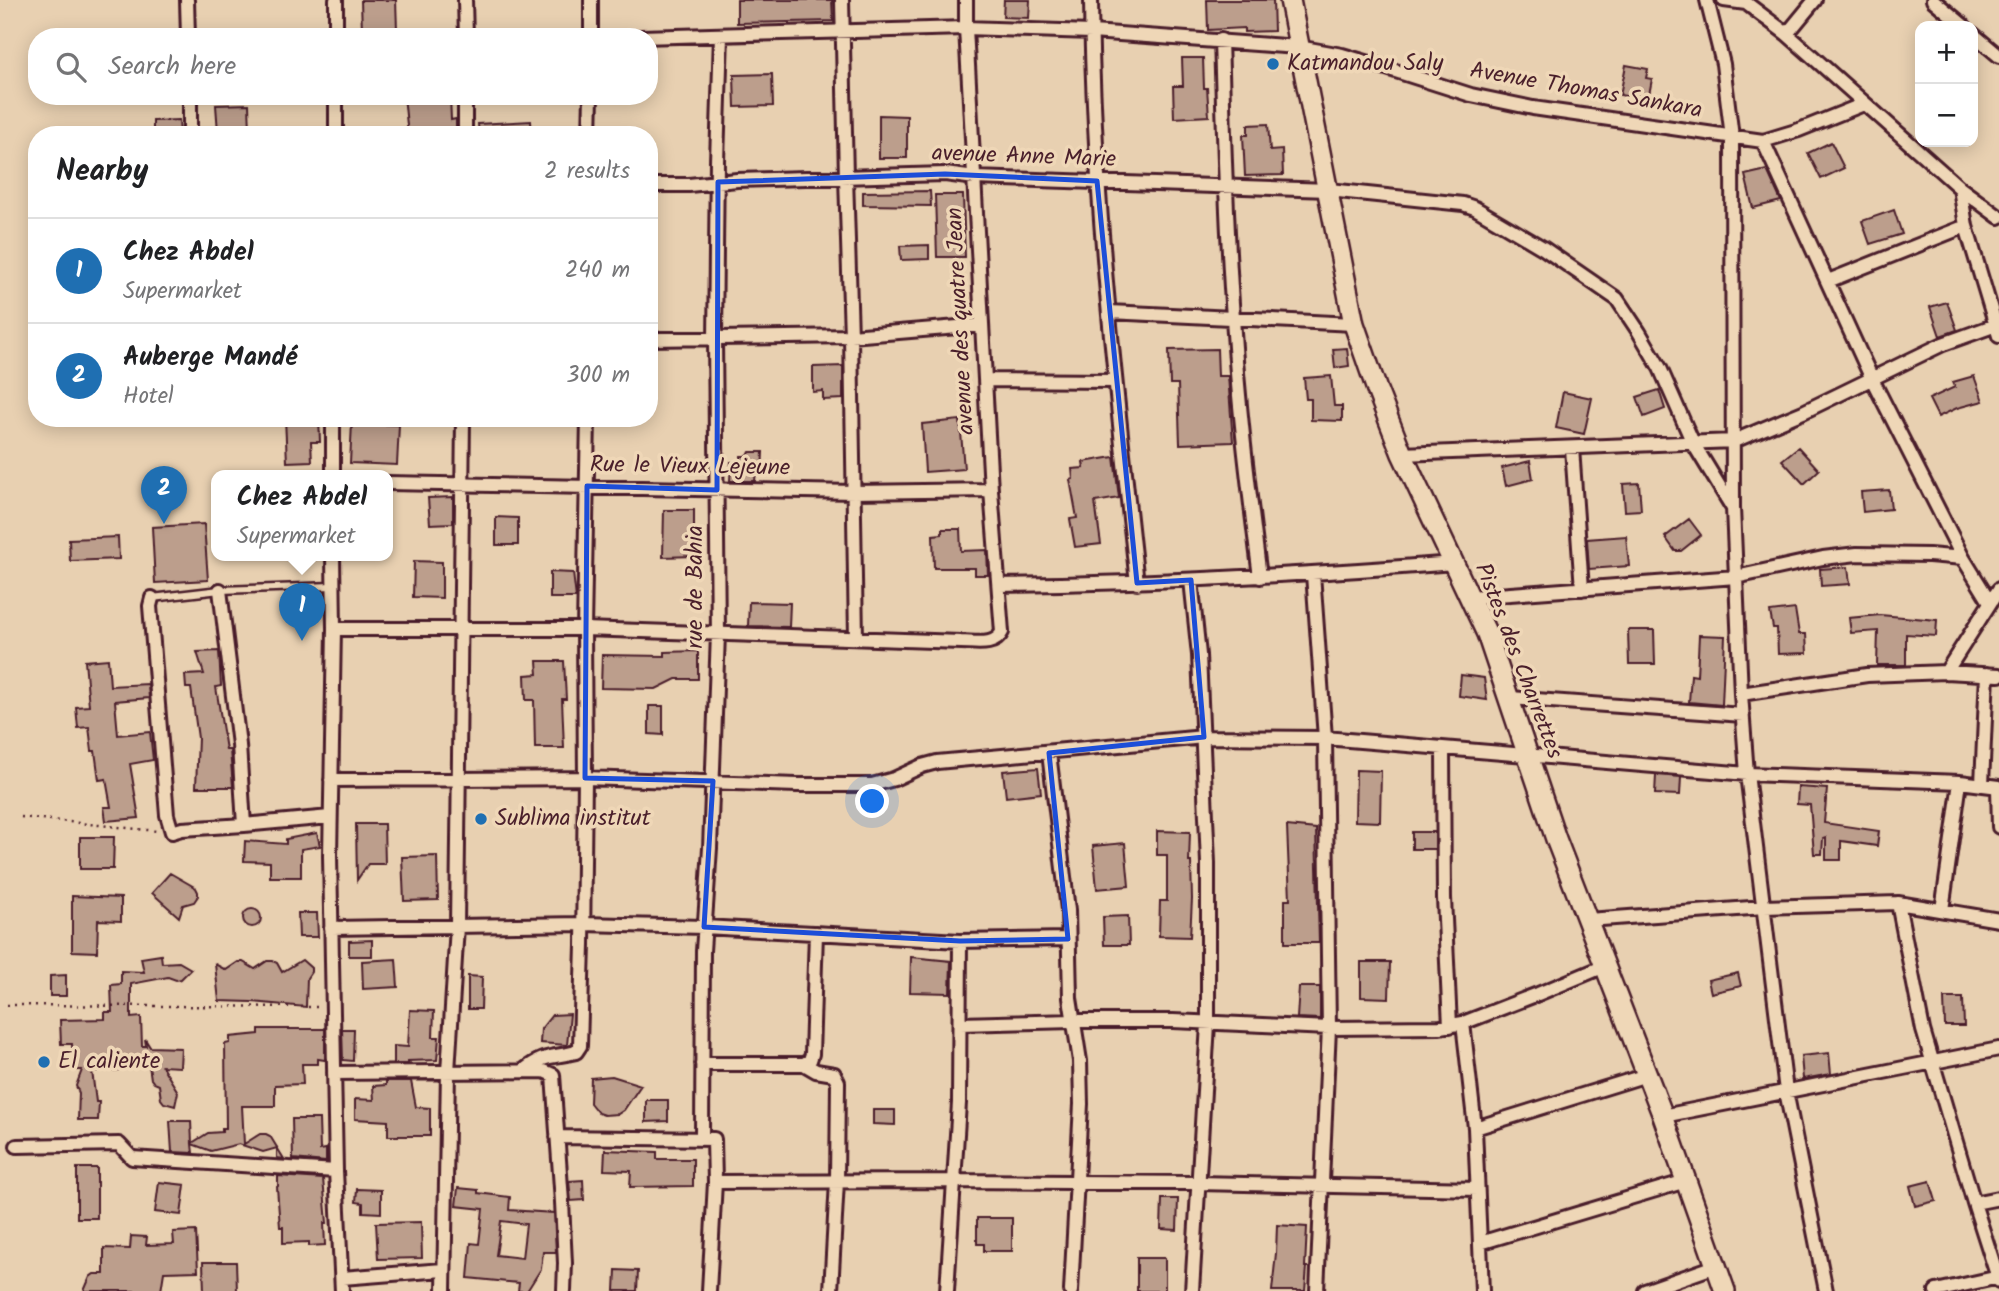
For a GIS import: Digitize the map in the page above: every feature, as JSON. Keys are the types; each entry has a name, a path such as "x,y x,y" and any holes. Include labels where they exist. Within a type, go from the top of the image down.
{"main road":[{"name":"Pistes des Charrettes","path":"1290,0 1354,324 1402,454 1487,634 1556,839 1663,1116 1725,1291"}],"street":[{"path":"187,0 188,28"},
{"path":"336,0 336,28"},
{"path":"465,0 466,28"},
{"path":"591,0 591,28"},
{"path":"334,629 584,629 856,638 842,0"},
{"name":"avenue des quatre Jean","path":"856,638 993,642 1002,632 991,490 966,0"},
{"path":"1091,0 1097,181 1115,381 1138,583"},
{"path":"1707,0 1723,64 1732,137 1733,508 1747,774 1786,1091 1826,1291"},
{"path":"1724,0 1746,3 1787,34 1960,188 1999,217"},
{"path":"1787,34 1815,0"},
{"path":"1933,0 1958,21"},
{"name":"Avenue Thomas Sankara","path":"658,37 966,28 1092,32 1298,47 1342,55 1471,95 1533,108 1763,141"},
{"name":"rue de Bahia","path":"702,1138 704,927 718,634 715,340 721,35"},
{"path":"1978,37 1999,56"},
{"path":"1221,40 1225,187 1233,318 1243,443 1260,577"},
{"path":"1864,104 1763,141 1872,379 1963,558 1990,602"},
{"path":"190,105 190,126"},
{"path":"336,105 336,126"},
{"path":"465,105 465,126"},
{"path":"590,126 591,105"},
{"name":"avenue Anne Marie","path":"718,182 945,174 975,178 1329,190 1454,202 1475,208 1542,248 1617,299 1660,368 1693,443 1733,508"},
{"path":"658,185 718,182"},
{"path":"1402,454 1734,441 1944,344 1997,330 1966,226 1960,188"},
{"path":"1828,281 1966,226"},
{"path":"1109,312 1354,324"},
{"path":"658,339 851,336 982,326"},
{"path":"986,380 1115,381"},
{"path":"333,470 334,427"},
{"path":"444,1291 448,1072 457,926 464,427"},
{"path":"523,1071 544,1057 572,1053 579,1049 585,778 587,427"},
{"path":"1572,448 1581,589"},
{"name":"Rue le Vieux Lejeune","path":"393,483 854,492 991,490"},
{"path":"1470,597 1736,577 1823,558 1857,554 1963,558"},
{"path":"333,561 331,928 336,1171 342,1285 443,1270"},
{"path":"999,585 1138,583 1314,574 1454,563"},
{"path":"1314,574 1325,738 1329,1028 1317,1291"},
{"path":"1191,580 1204,737 1208,863 1208,1024 1192,1291"},
{"path":"1946,672 1999,589"},
{"path":"220,590 239,745 244,825"},
{"path":"152,598 150,606 167,815 172,832 330,817"},
{"path":"1741,694 1867,675 1946,672 1993,674 1982,784"},
{"path":"1510,698 1743,715"},
{"path":"331,780 585,778 872,785 937,762 1204,737 1325,738 1747,774 1982,784 1998,787 1999,827"},
{"path":"1443,749 1444,898 1456,1024 1475,1128 1482,1291"},
{"path":"1049,753 1066,890 1073,1021 1080,1061 1081,1104 1071,1291"},
{"path":"1942,910 1960,782"},
{"path":"1588,920 1764,907 1898,903 1999,920"},
{"path":"1898,903 1913,989 1932,1063 1999,1278 1936,1291"},
{"path":"331,928 583,924 704,927 960,941 1068,939"},
{"path":"804,1064 810,1060 812,1054 816,933"},
{"path":"947,1291 955,1181 960,941"},
{"path":"960,1024 1173,1021 1329,1028 1456,1024 1538,994 1605,965"},
{"path":"1663,1116 1999,1049"},
{"path":"702,1065 804,1064 816,1071 834,1074 838,1079 837,1181 831,1291"},
{"path":"334,1073 547,1071 554,1075 564,1239 564,1291"},
{"path":"1475,1128 1647,1075"},
{"path":"557,1137 714,1140 715,1182 709,1291"},
{"path":"17,1146 119,1144 132,1158 336,1171"},
{"path":"1480,1243 1686,1181"},
{"path":"715,1182 1197,1183 1477,1189"},
{"path":"1974,1203 1999,1198"},
{"path":"1645,1291 1716,1266"}],"lane":[{"path":"152,598 220,590 333,586"}],"path":[{"path":"21,817 172,832"},
{"path":"8,1005 332,1008"}],"highlighted area":[{"path":"945,174 1097,181 1137,583 1191,580 1204,737 1049,753 1068,939 960,941 704,927 713,781 585,778 587,486 717,490 718,182"}],"building":[{"path":"361,0 396,0 397,28 362,28"},
{"path":"737,0 832,0 833,21 737,23"},
{"path":"1004,0 1030,0 1029,18 1003,17"},
{"path":"1207,0 1273,0 1274,31 1244,32 1244,28 1208,30"},
{"path":"1182,58 1203,58 1209,116 1174,118 1173,86 1183,86"},
{"path":"1626,65 1648,69 1646,78 1652,79 1648,100 1620,95"},
{"path":"772,74 773,106 735,107 734,75"},
{"path":"216,105 249,105 250,126 218,126"},
{"path":"405,105 450,105 451,120 456,119 456,126 407,126"},
{"path":"879,115 907,116 907,158 879,158"},
{"path":"179,120 179,126 153,126 153,121"},
{"path":"531,121 531,126 478,126"},
{"path":"1268,124 1270,151 1282,150 1283,175 1245,176 1243,135 1248,135 1248,125"},
{"path":"1831,142 1844,168 1821,179 1808,153"},
{"path":"1767,170 1781,201 1753,208 1745,175"},
{"path":"930,191 931,206 863,205 863,192"},
{"path":"935,195 963,195 965,257 937,257"},
{"path":"1894,210 1902,234 1870,244 1862,221"},
{"path":"929,245 929,259 901,260 900,246"},
{"path":"1947,302 1957,330 1940,336 1930,307"},
{"path":"1347,348 1349,366 1335,368 1333,349"},
{"path":"1217,349 1218,376 1228,376 1233,442 1180,444 1178,384 1170,384 1169,350"},
{"path":"843,366 843,399 823,400 823,391 813,392 813,367"},
{"path":"1331,376 1334,406 1342,406 1342,421 1311,420 1311,399 1306,399 1304,378"},
{"path":"1974,376 1983,401 1957,408 1938,417 1929,399 1955,387 1953,382"},
{"path":"1659,390 1665,409 1644,417 1637,397"},
{"path":"1563,392 1592,398 1584,434 1556,428"},
{"path":"960,420 964,469 925,472 922,424"},
{"path":"285,427 319,427 320,442 311,442 312,461 287,462"},
{"path":"352,427 399,427 397,465 350,463"},
{"path":"1798,447 1819,470 1804,484 1782,460"},
{"path":"750,452 763,452 762,472 756,471 755,481 730,481 731,462 741,462 741,456 748,456"},
{"path":"1114,457 1119,498 1095,502 1101,544 1075,547 1070,519 1077,518 1070,480 1073,479 1072,469 1084,468 1083,462"},
{"path":"1530,461 1533,479 1506,486 1502,468"},
{"path":"1639,483 1641,510 1625,511 1623,484"},
{"path":"1889,490 1891,509 1863,512 1861,492"},
{"path":"453,497 453,523 430,524 428,498"},
{"path":"664,510 694,510 694,556 663,557"},
{"path":"496,517 518,518 518,545 496,545"},
{"path":"1689,519 1701,535 1681,551 1675,551 1665,537"},
{"path":"204,524 208,580 155,583 152,527"},
{"path":"942,529 960,529 961,551 987,550 988,575 975,575 975,568 934,568 933,535 942,534"},
{"path":"1626,536 1629,566 1589,569 1587,539"},
{"path":"118,537 119,559 70,561 69,539"},
{"path":"414,561 442,562 442,598 413,597"},
{"path":"1848,567 1850,584 1821,586 1820,569"},
{"path":"550,572 573,573 576,598 550,598"},
{"path":"749,602 790,603 789,627 748,626"},
{"path":"1795,609 1799,634 1806,634 1807,653 1778,654 1777,628 1773,628 1770,612"},
{"path":"1880,615 1937,620 1936,636 1906,634 1906,665 1877,665 1878,631 1851,633 1849,618"},
{"path":"1628,630 1654,630 1655,664 1629,664"},
{"path":"1699,635 1725,636 1722,705 1689,702 1691,675 1697,676"},
{"path":"219,651 221,686 216,687 226,750 230,750 233,787 196,787 198,738 191,688 186,688 185,675 204,674 197,652"},
{"path":"698,651 698,679 676,679 656,689 601,688 602,655 665,656 665,652"},
{"path":"108,659 110,686 148,684 149,698 115,701 118,735 150,732 153,760 130,764 139,818 106,821 104,807 111,807 106,779 99,780 89,727 78,728 76,707 89,706 85,661"},
{"path":"537,661 564,661 564,748 535,748 534,700 526,700 525,675 538,674"},
{"path":"1461,675 1484,678 1487,700 1459,696"},
{"path":"649,706 663,706 663,735 649,734"},
{"path":"1038,768 1041,793 1006,797 1003,771"},
{"path":"1356,770 1381,771 1380,822 1355,821"},
{"path":"1656,775 1681,777 1680,795 1655,794"},
{"path":"1798,787 1827,789 1824,823 1879,831 1877,846 1841,841 1841,860 1826,860 1826,838 1823,839 1822,854 1814,854 1810,805 1797,804"},
{"path":"356,824 384,824 385,864 368,864 357,880"},
{"path":"1287,826 1316,829 1319,943 1285,943 1285,900 1290,900"},
{"path":"1157,831 1190,832 1190,937 1159,936 1160,901 1167,901 1167,855 1157,855"},
{"path":"1412,832 1435,832 1435,849 1412,849"},
{"path":"317,833 320,846 301,849 301,877 270,877 270,862 244,861 245,841 286,844 286,839"},
{"path":"80,837 114,837 113,869 80,869"},
{"path":"1125,843 1129,886 1097,889 1093,846"},
{"path":"437,856 438,900 404,901 402,857"},
{"path":"170,873 196,888 198,892 194,902 183,905 179,917 152,893"},
{"path":"72,896 121,898 121,921 98,920 97,952 72,951"},
{"path":"252,909 258,912 261,918 258,924 252,927 246,924 243,918 246,912"},
{"path":"298,913 317,913 318,937 299,937"},
{"path":"1128,916 1129,945 1104,945 1103,917"},
{"path":"372,940 372,956 349,956 349,941"},
{"path":"161,955 162,963 179,962 191,969 181,979 168,977 131,984 131,1018 141,1017 142,1046 146,1046 145,1039 150,1047 181,1048 180,1067 162,1066 178,1092 175,1106 164,1103 161,1099 159,1085 151,1079 149,1065 123,1066 123,1069 114,1071 92,1071 96,1102 99,1102 98,1120 78,1120 79,1093 76,1086 82,1070 73,1070 72,1044 61,1044 60,1020 105,1019 105,1012 112,1012 111,985 121,984 121,971 144,972 141,958"},
{"path":"911,957 951,961 950,993 910,992"},
{"path":"396,959 398,987 363,989 362,961"},
{"path":"302,960 311,968 307,978 306,1007 219,1001 215,964 226,970 238,962 243,962 255,969 267,961 273,961 282,972"},
{"path":"1361,962 1390,962 1389,998 1361,997"},
{"path":"1738,973 1741,986 1711,993 1708,980"},
{"path":"66,975 66,996 50,996 50,976"},
{"path":"468,976 482,977 481,1009 468,1009"},
{"path":"1299,987 1320,987 1320,1019 1297,1018"},
{"path":"1944,998 1963,998 1964,1026 1945,1026"},
{"path":"410,1010 434,1011 433,1037 439,1037 437,1060 394,1064 394,1046 408,1047"},
{"path":"570,1014 567,1045 540,1043 541,1029 552,1015"},
{"path":"259,1029 325,1029 325,1060 318,1059 318,1064 302,1064 303,1084 275,1085 275,1106 242,1106 244,1144 260,1134 266,1134 270,1136 284,1159 277,1158 277,1148 263,1152 239,1144 211,1151 192,1144 193,1153 172,1152 170,1121 191,1121 192,1143 208,1133 222,1132 222,1128 226,1128 225,1044 230,1043 230,1037 259,1034"},
{"path":"342,1029 354,1029 353,1061 343,1060"},
{"path":"1829,1053 1831,1074 1803,1079 1801,1056"},
{"path":"612,1076 641,1085 624,1110 618,1114 604,1115 598,1113 590,1103 591,1078"},
{"path":"386,1081 411,1081 416,1107 430,1108 430,1136 388,1136 388,1121 355,1119 355,1099 374,1100 373,1086 386,1085"},
{"path":"646,1100 668,1100 668,1121 646,1122"},
{"path":"873,1110 895,1110 895,1125 873,1124"},
{"path":"292,1119 319,1119 320,1150 326,1149 326,1162 293,1159"},
{"path":"605,1150 657,1152 657,1159 693,1159 693,1186 630,1187 631,1171 604,1170"},
{"path":"77,1168 97,1168 97,1218 77,1218"},
{"path":"278,1176 323,1179 327,1223 324,1223 325,1245 309,1246 309,1242 283,1243"},
{"path":"583,1180 584,1200 571,1201 569,1181"},
{"path":"1930,1181 1936,1201 1915,1206 1910,1186"},
{"path":"159,1182 185,1185 181,1215 155,1212"},
{"path":"458,1188 510,1197 509,1210 554,1213 556,1252 543,1252 541,1269 527,1291 518,1291 519,1283 468,1278 471,1243 479,1244 483,1209 456,1206","holes":["501,1221 526,1224 522,1258 496,1255"]},
{"path":"357,1189 381,1190 381,1213 363,1212 363,1203 356,1202"},
{"path":"1162,1199 1178,1199 1177,1230 1161,1229"},
{"path":"977,1218 1012,1218 1012,1251 984,1251 984,1244 977,1244"},
{"path":"421,1222 422,1258 378,1259 376,1223"},
{"path":"1277,1225 1307,1227 1305,1291 1272,1291"},
{"path":"196,1231 198,1271 164,1272 161,1291 84,1291 90,1277 104,1274 104,1248 130,1249 131,1236 147,1237 146,1245 174,1244 173,1232"},
{"path":"1137,1258 1165,1258 1165,1291 1137,1291"},
{"path":"203,1262 236,1262 237,1291 204,1291"},
{"path":"616,1270 638,1271 637,1291 615,1291"}],"place":[{"name":"Katmandou Saly","path":"1273,64"},
{"name":"Auberge Mandé","path":"164,524"},
{"name":"Chez Abdel","path":"302,641"},
{"name":"Sublima institut","path":"481,819"},
{"name":"El caliente","path":"44,1062"}]}
